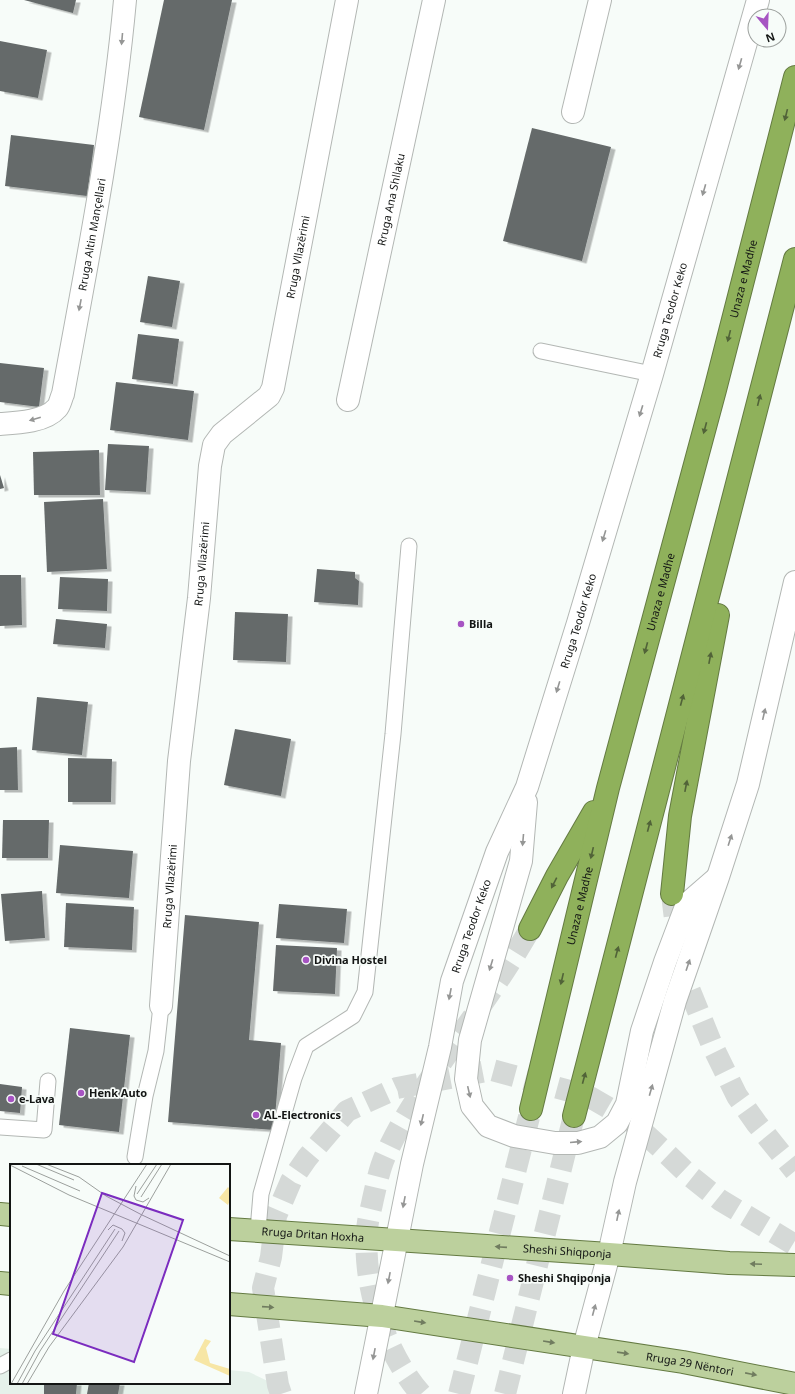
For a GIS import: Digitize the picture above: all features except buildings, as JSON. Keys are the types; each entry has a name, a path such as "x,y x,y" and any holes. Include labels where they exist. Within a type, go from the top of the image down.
{"highway":[{"name":"Unaza e Madhe","path":"531,1109 608,788 715,390 795,77"},
{"path":"574,1116 795,259"},
{"path":"672,894 680,816 750,437"},
{"path":"530,929 557,876 608,788"}],"main road":[{"name":"Rruga Altin Mançellari","path":"0,424 34,420 48,415 57,408 63,394 91,246 119,62 125,0"},
{"name":"Rruga Vllazërimi","path":"161,1006 179,761 198,598 210,466 214,446 222,434 269,396 273,388 347,0"},
{"name":"Rruga Ana Shllaku","path":"348,400 434,0"},
{"path":"573,112 600,0"},
{"name":"Rruga Teodor Keko","path":"397,1240 412,1164 440,1047 452,981 497,852 527,787 578,623 652,374 758,0"},
{"path":"795,582 748,784 718,877 675,1001 625,1182 609,1254 729,1263 795,1265"},
{"path":"527,787 521,861 470,1040 466,1079 472,1106 488,1126 514,1136 555,1143 578,1143 600,1137 617,1123 627,1104 642,1031 665,962 687,904 718,877"},
{"path":"0,1214 10,1215"},
{"name":"Rruga Dritan Hoxha","path":"230,1229 397,1240"},
{"path":"366,1394 397,1240"},
{"name":"Sheshi Shiqponja","path":"397,1240 609,1254 584,1347 574,1394"},
{"path":"0,1283 10,1284"},
{"path":"230,1304 382,1316 584,1347"},
{"name":"Rruga 29 Nëntori","path":"584,1347 684,1362 795,1384"}],"lane":[{"path":"541,351 652,374"},
{"path":"258,1230 260,1194 294,1078 306,1046 353,1016 365,992 392,734 409,546"},
{"name":"Rruga Vllazërimi","path":"135,1157 145,1096 156,1051 161,1006"},
{"path":"0,1127 44,1130 48,1081"},
{"path":"0,1366 10,1361"}],"shaded area":[{"path":"0,1348 10,1349 10,1384 230,1384 230,1370 249,1372 272,1383 280,1394 0,1394"}],"tunnel":[{"path":"672,894 678,944 685,979 712,1045 737,1096 757,1124 795,1171"},
{"path":"421,1394 413,1385 394,1354 384,1332 371,1290 367,1261 367,1242 368,1224 376,1186 385,1156 406,1115 494,987 530,929"},
{"path":"281,1394 278,1385 263,1288 271,1257 276,1216 291,1181 307,1158 347,1111 397,1088 492,1070 588,1096 631,1121 690,1176 720,1200 795,1245"},
{"path":"459,1394 531,1109"},
{"path":"505,1394 574,1116"}],"place":[{"name":"Billa","path":"461,624"},
{"name":"Divina Hostel","path":"306,960"},
{"name":"Henk Auto","path":"81,1093"},
{"name":"e-Lava","path":"11,1099"},
{"name":"AL-Electronics","path":"256,1115"},
{"name":"Sheshi Shqiponja","path":"510,1278"}]}
